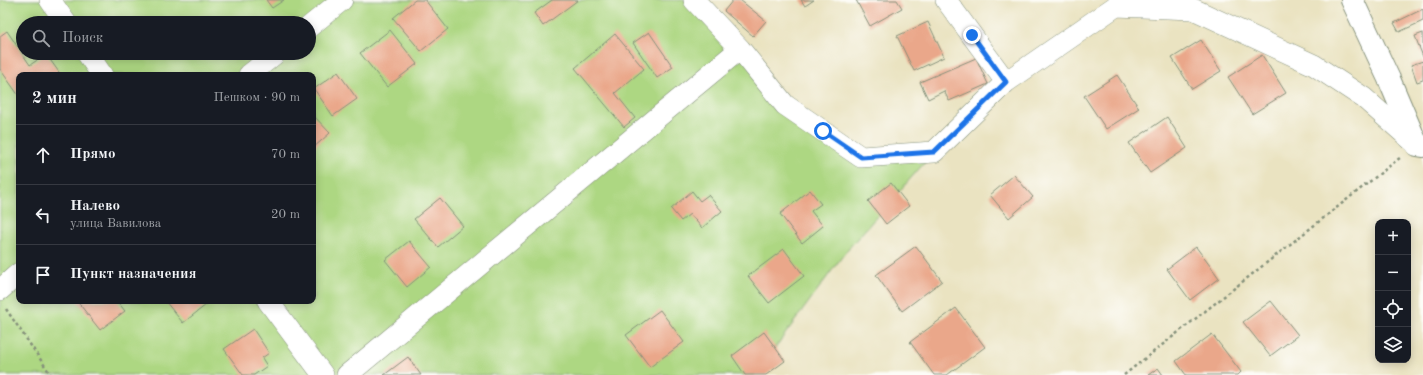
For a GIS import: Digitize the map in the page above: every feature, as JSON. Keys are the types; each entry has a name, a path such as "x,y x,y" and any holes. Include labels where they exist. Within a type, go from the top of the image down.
{"street":[{"path":"50,0 61,16"},
{"path":"316,21 342,0"},
{"path":"694,0 740,49 785,105 861,157 934,152 1006,82 1114,3 1193,9 1314,65 1364,98 1420,145"},
{"path":"946,0 1006,82"},
{"path":"1352,0 1420,145"},
{"path":"347,375 740,49"},
{"path":"92,60 100,72"},
{"path":"253,72 267,60"},
{"path":"2,298 16,277"},
{"path":"270,304 323,375"}],"path":[{"path":"1124,375 1420,145"},
{"path":"2,298 51,375"}],"green space":[{"path":"0,0 694,0 785,105 861,157 934,152 847,250 755,375 0,375"}],"building":[{"path":"266,0 284,0 272,8"},
{"path":"415,0 425,0 448,29 421,51 393,18"},
{"path":"552,0 578,0 543,26 534,13"},
{"path":"733,0 740,0 766,21 753,36 724,11"},
{"path":"801,0 814,0 805,6"},
{"path":"856,0 897,0 902,8 870,26"},
{"path":"1423,9 1423,21 1399,32 1394,23"},
{"path":"928,22 944,57 914,71 897,36"},
{"path":"390,30 417,64 387,87 360,53"},
{"path":"7,31 16,44 16,60 27,60 30,65 37,60 50,60 59,72 16,72 16,92 0,69 0,36"},
{"path":"649,32 673,67 657,78 633,43"},
{"path":"1423,33 1423,57 1415,36"},
{"path":"615,34 644,69 615,93 635,118 624,127 575,68"},
{"path":"1201,40 1221,71 1192,89 1172,58"},
{"path":"1262,55 1286,93 1252,114 1228,77"},
{"path":"976,58 988,84 949,101 944,91 928,99 920,82"},
{"path":"1423,61 1423,80 1417,82 1411,65"},
{"path":"338,72 357,99 333,116 316,92 316,88"},
{"path":"1117,75 1139,108 1106,129 1084,96"},
{"path":"1167,117 1187,148 1150,173 1129,143"},
{"path":"316,118 330,133 316,145"},
{"path":"1014,175 1033,197 1009,218 990,195"},
{"path":"891,183 909,206 886,224 868,201"},
{"path":"810,190 821,204 811,211 823,226 802,243 780,214"},
{"path":"692,191 700,201 708,195 722,211 702,228 690,214 681,221 671,209"},
{"path":"440,198 463,226 438,247 414,219"},
{"path":"409,241 431,267 407,287 385,260"},
{"path":"916,246 942,281 902,311 876,275"},
{"path":"1196,247 1219,278 1190,300 1167,269"},
{"path":"784,249 804,276 769,303 748,276"},
{"path":"1271,301 1298,335 1270,356 1243,322"},
{"path":"79,304 119,304 125,311 100,330"},
{"path":"167,304 207,304 183,323"},
{"path":"956,308 985,347 947,375 934,375 910,342"},
{"path":"660,310 684,342 650,367 626,335"},
{"path":"253,329 269,353 262,358 267,366 254,375 243,375 224,349"},
{"path":"764,332 785,361 766,375 745,375 732,356"},
{"path":"1212,334 1241,372 1238,375 1186,375 1176,361"},
{"path":"408,357 421,375 384,375"},
{"path":"1158,368 1163,375 1148,375"}],"route":[{"path":"823,131 861,157 934,152 1006,82 972,35"}]}
